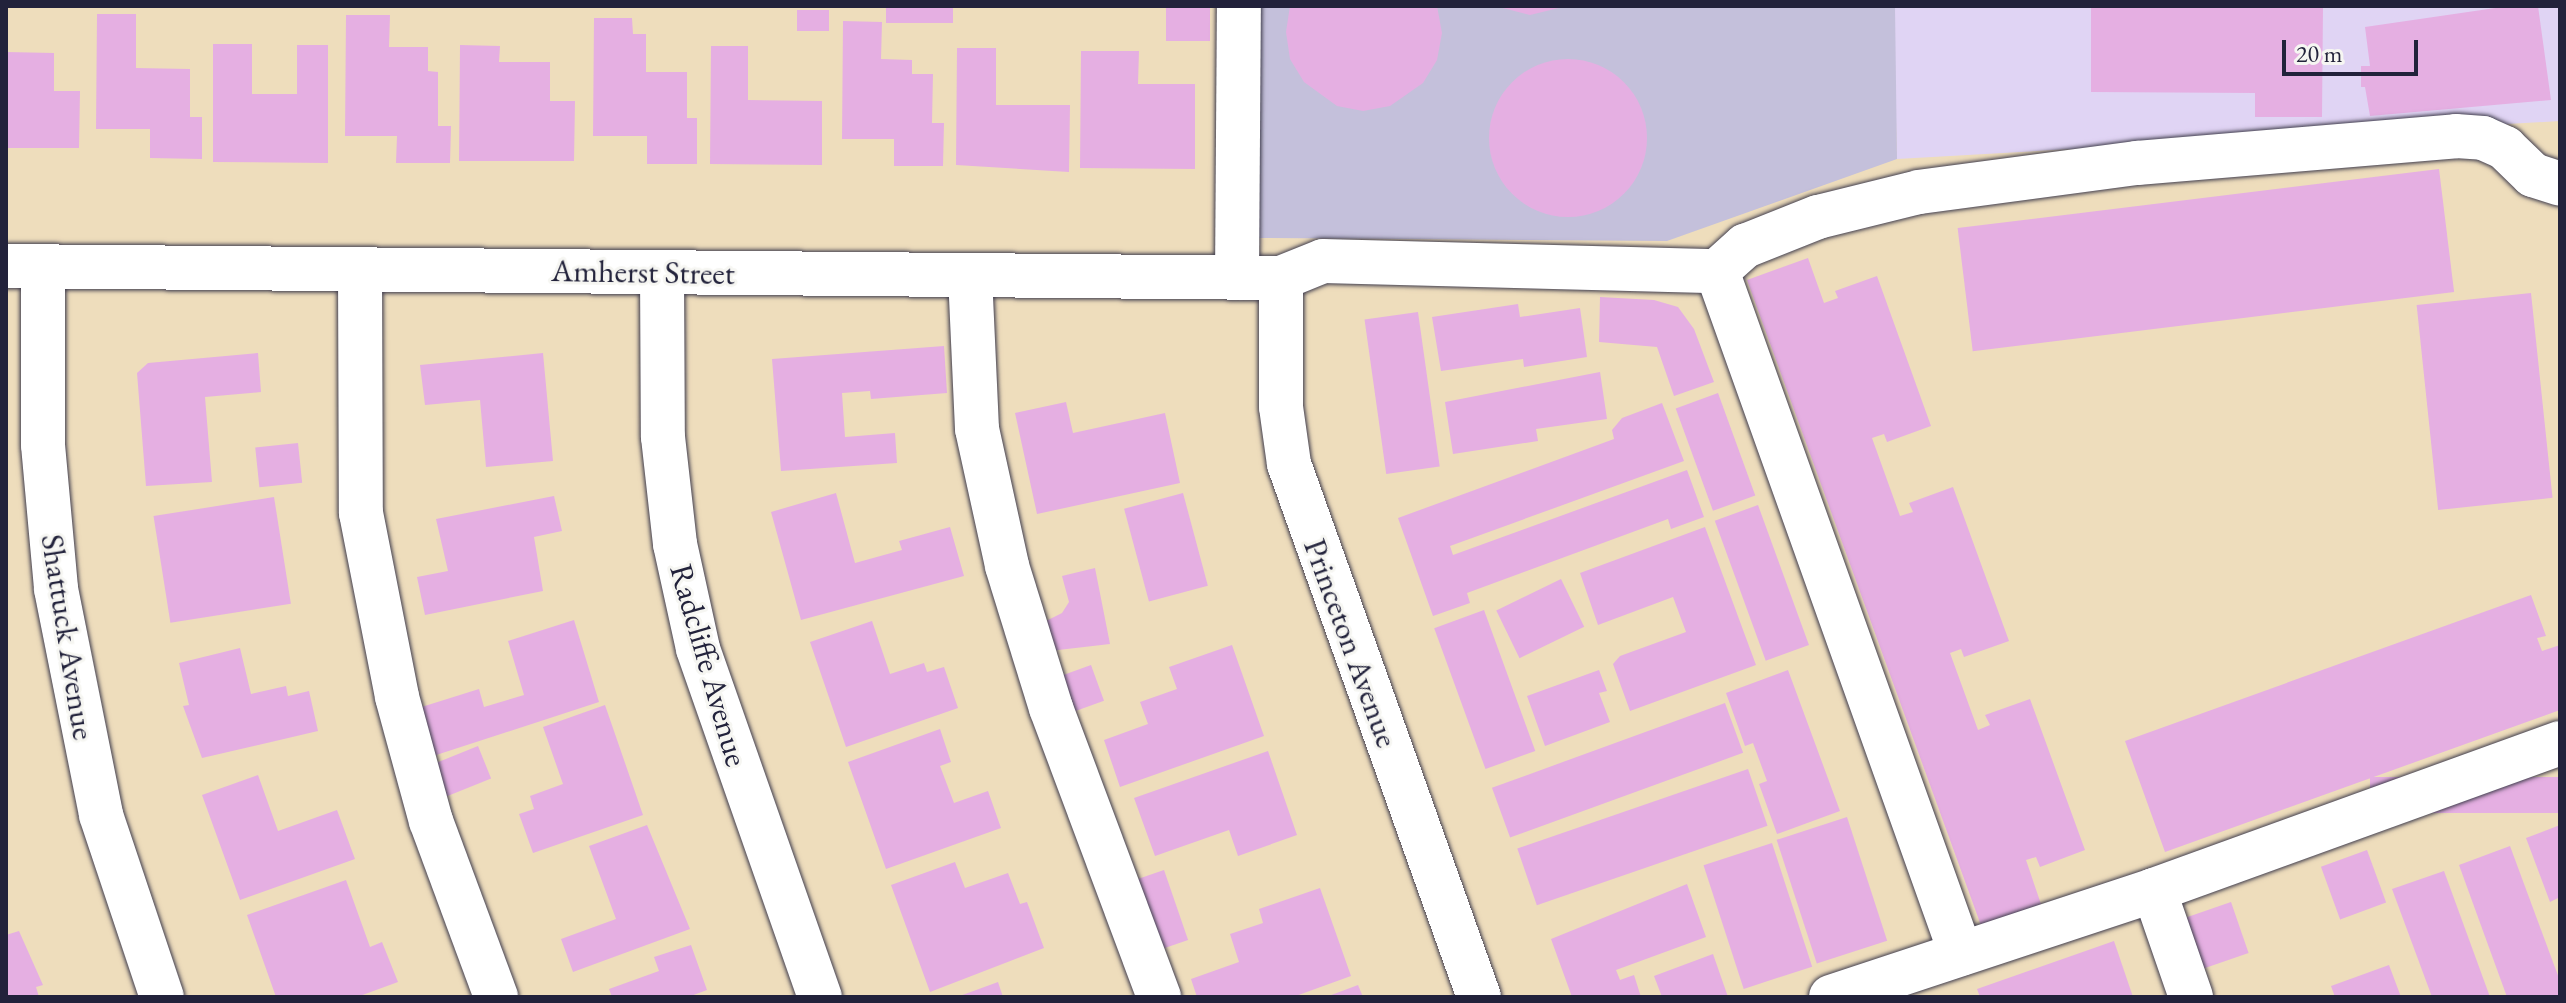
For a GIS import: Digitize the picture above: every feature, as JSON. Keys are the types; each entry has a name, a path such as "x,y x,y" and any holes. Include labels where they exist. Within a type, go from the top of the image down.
{"street":[{"path":"1237,278 1239,6"},
{"path":"1281,278 1323,261 1717,271 1745,246 1818,217 1919,192 2137,163 2456,136 2483,138 2505,148 2533,175 2560,184"},
{"name":"Amherst Street","path":"24,266 1281,278"},
{"name":"Shattuck Avenue","path":"24,266 56,589 101,815 162,997"},
{"path":"360,269 361,513 397,697 431,821 496,997"},
{"path":"1717,271 1961,954"},
{"name":"Radcliffe Avenue","path":"662,272 663,437 675,544 698,649 820,997"},
{"path":"970,275 977,429 1007,566 1051,708 1159,997"},
{"name":"Princeton Avenue","path":"1281,278 1281,407 1289,464 1479,997"},
{"path":"1831,997 2154,890 2560,743"},
{"path":"2154,890 2191,997"}],"shaded area":[{"path":"1261,6 1895,6 1897,159 1667,241 1257,238"},
{"path":"1893,6 2560,6 2560,121 1897,159"}],"building":[{"path":"886,6 953,6 953,23 886,23"},
{"path":"1166,6 1210,6 1210,41 1166,41"},
{"path":"1290,6 1437,6 1442,33 1437,60 1423,83 1390,106 1363,111 1337,106 1304,82 1290,59 1286,32"},
{"path":"1495,6 1567,6 1530,15"},
{"path":"2091,6 2323,6 2322,117 2255,117 2255,93 2091,92"},
{"path":"2509,6 2538,6 2551,100 2370,116 2365,87 2361,87 2361,66 2370,66 2365,27"},
{"path":"797,10 829,10 829,31 797,31"},
{"path":"97,14 136,14 136,68 190,69 190,117 202,117 202,159 150,158 150,129 96,129"},
{"path":"346,15 390,15 389,47 428,47 428,71 438,72 438,126 451,126 450,163 396,163 397,136 345,136"},
{"path":"594,18 632,18 633,34 646,34 646,72 687,72 687,118 697,118 697,164 647,164 647,136 593,136"},
{"path":"843,21 882,22 881,59 912,60 912,74 933,74 932,123 944,123 943,166 894,166 894,139 842,139"},
{"path":"213,44 252,44 252,94 297,94 297,45 328,45 328,163 213,162"},
{"path":"460,45 500,46 499,62 550,62 550,101 575,101 574,161 459,161"},
{"path":"711,46 748,46 748,100 822,101 822,165 710,164"},
{"path":"957,48 996,48 996,105 1070,105 1069,172 956,165"},
{"path":"1081,51 1139,51 1138,84 1195,84 1195,169 1080,168"},
{"path":"6,52 54,53 54,91 80,91 79,148 6,148"},
{"path":"1568,59 1598,65 1624,82 1641,108 1647,138 1641,168 1624,194 1598,211 1568,217 1538,211 1512,194 1495,168 1489,138 1495,108 1512,82 1538,65"},
{"path":"2439,169 2454,292 1973,351 1958,228"},
{"path":"1808,258 1824,303 1838,298 1835,291 1877,276 1931,426 1887,442 1884,434 1872,438 1900,516 1913,512 1909,503 1953,487 2009,641 1964,657 1961,649 1950,653 1978,730 1990,725 1985,715 2030,699 2085,850 2040,867 2036,857 2026,860 2043,910 1983,931 1747,280"},
{"path":"2531,293 2553,498 2438,510 2417,305"},
{"path":"1600,297 1654,300 1678,307 1694,329 1714,382 1674,396 1657,347 1599,342"},
{"path":"1518,304 1520,317 1580,308 1587,357 1524,367 1523,359 1441,371 1432,317"},
{"path":"1418,312 1440,466 1386,474 1365,320"},
{"path":"944,346 947,393 871,399 870,391 842,393 845,437 895,433 897,463 781,471 772,359"},
{"path":"258,353 261,392 205,397 212,482 146,486 137,373 148,363"},
{"path":"543,353 553,461 486,467 480,400 425,405 420,365"},
{"path":"1600,372 1607,419 1536,429 1538,441 1453,454 1445,402"},
{"path":"1718,393 1755,495 1713,511 1676,408"},
{"path":"1066,402 1073,433 1165,413 1180,483 1037,514 1015,413"},
{"path":"1662,403 1684,461 1450,546 1453,555 1687,470 1704,517 1671,529 1668,519 1467,593 1470,603 1433,616 1398,518 1614,439 1612,430 1622,418"},
{"path":"298,443 302,483 259,487 255,447"},
{"path":"836,493 855,563 902,550 899,541 950,527 964,576 801,620 771,512"},
{"path":"1183,493 1208,586 1149,602 1124,509"},
{"path":"554,496 562,531 534,537 543,591 425,615 417,577 448,571 436,519"},
{"path":"274,497 291,604 170,623 154,516"},
{"path":"1758,505 1809,645 1766,661 1715,521"},
{"path":"1705,527 1756,665 1630,711 1613,664 1620,656 1686,632 1673,597 1598,625 1580,573"},
{"path":"1095,568 1110,644 1041,652 1034,627 1062,613 1069,602 1062,576"},
{"path":"1561,579 1584,627 1520,658 1496,611"},
{"path":"2531,595 2546,636 2537,638 2542,651 2560,645 2560,710 2165,852 2125,741"},
{"path":"1484,610 1535,751 1485,769 1434,628"},
{"path":"574,620 599,702 427,758 412,710 479,689 484,707 524,695 508,641"},
{"path":"872,621 890,674 924,663 927,672 944,667 958,708 846,747 810,642"},
{"path":"1232,645 1264,736 1120,787 1104,740 1148,724 1140,702 1177,689 1169,667"},
{"path":"240,648 251,694 286,686 288,696 309,691 318,731 202,758 183,706 189,705 179,663"},
{"path":"1091,665 1104,701 1067,714 1054,678"},
{"path":"1599,670 1607,691 1599,693 1610,722 1545,746 1527,696"},
{"path":"1788,670 1840,811 1777,834 1759,784 1767,781 1753,743 1745,746 1726,693"},
{"path":"1725,703 1743,753 1510,838 1492,788"},
{"path":"605,705 643,815 533,853 519,814 534,809 530,796 563,784 543,727"},
{"path":"940,729 951,762 940,766 954,803 988,791 1001,828 886,869 848,762"},
{"path":"478,746 491,778 442,798 429,766"},
{"path":"1268,751 1297,835 1238,856 1229,830 1155,856 1134,798"},
{"path":"1748,769 1768,826 1537,905 1517,848"},
{"path":"258,775 278,831 337,810 355,859 240,900 202,795"},
{"path":"2370,777 2560,777 2560,813 2370,813"},
{"path":"1847,817 1887,941 1817,964 1777,840"},
{"path":"647,825 690,929 573,972 561,939 616,919 589,846"},
{"path":"2560,825 2560,897 2550,902 2526,838"},
{"path":"1772,843 1812,967 1744,989 1704,865"},
{"path":"2510,846 2560,981 2560,997 2507,997 2459,865"},
{"path":"2367,850 2386,903 2340,919 2321,867"},
{"path":"955,862 965,888 1008,873 1020,904 1027,902 1044,948 930,992 891,885"},
{"path":"1164,870 1188,940 1150,953 1126,883"},
{"path":"2444,871 2490,997 2432,997 2392,889"},
{"path":"346,880 370,947 382,942 398,982 357,997 276,997 247,915"},
{"path":"1687,884 1706,937 1616,970 1620,980 1634,975 1641,997 1572,997 1551,939"},
{"path":"1320,888 1351,976 1293,997 1197,997 1191,979 1239,962 1230,934 1263,923 1259,909"},
{"path":"2231,902 2249,953 2202,969 2185,918"},
{"path":"19,931 43,985 36,987 39,997 6,997 6,935"},
{"path":"2114,941 2133,997 1980,997 1977,989"},
{"path":"691,945 707,990 688,997 612,997 609,989 659,971 654,957"},
{"path":"1713,954 1728,997 1662,997 1654,976"},
{"path":"2389,965 2401,997 2335,997 2331,986"},
{"path":"998,982 1003,997 957,997"},
{"path":"1358,985 1363,997 1326,997"}]}
